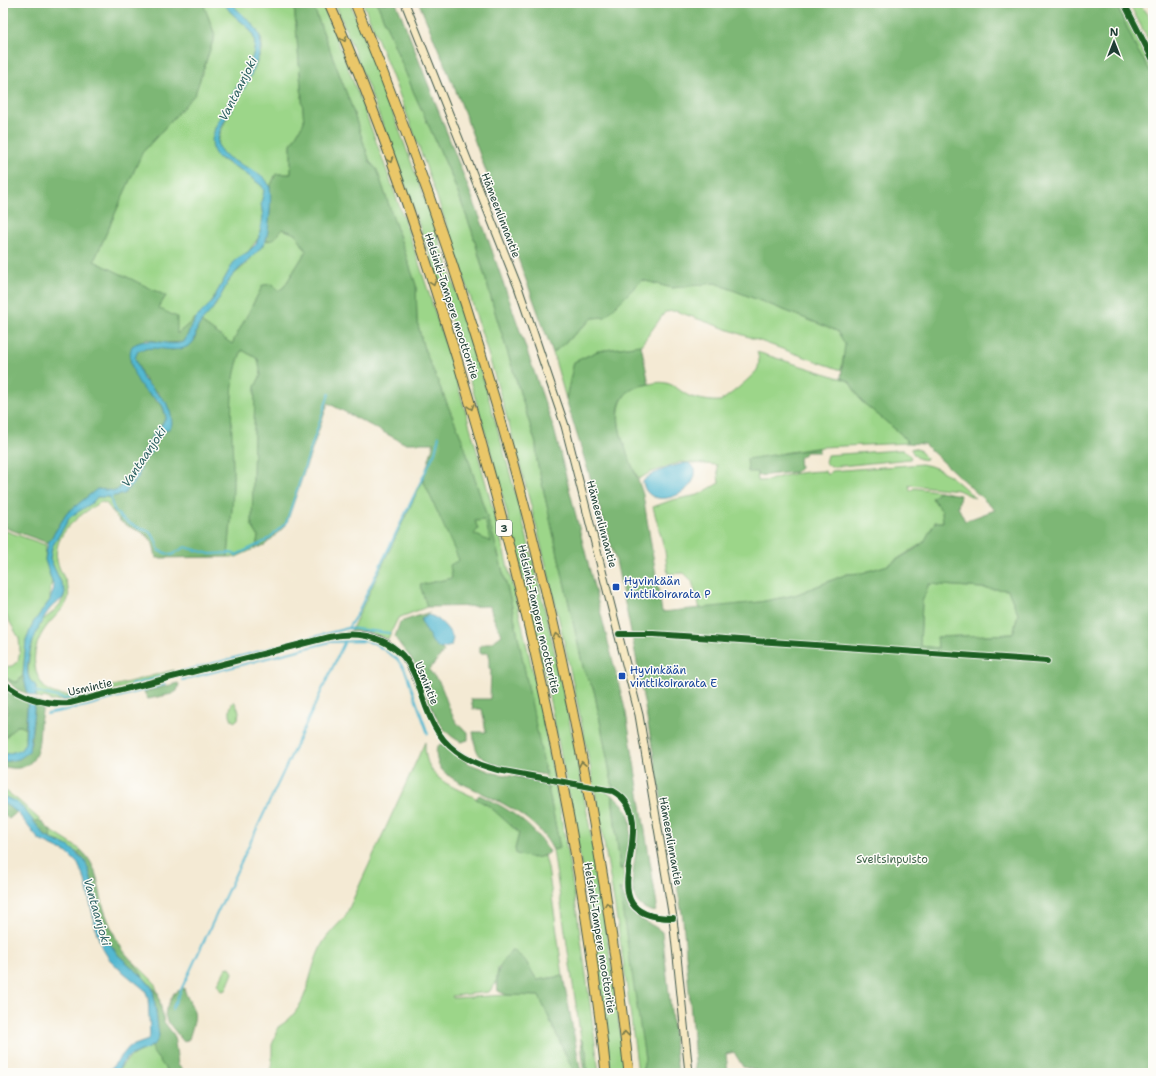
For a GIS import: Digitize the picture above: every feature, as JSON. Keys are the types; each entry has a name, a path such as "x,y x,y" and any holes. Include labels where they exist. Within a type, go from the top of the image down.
{"highway":[{"name":"Helsinki-Tampere moottoritie","path":"329,3 380,131 440,303 477,425 511,554 552,728 572,834 600,1021 606,1073"},
{"name":"Helsinki-Tampere moottoritie","path":"355,3 414,155 462,294 534,541 584,773 607,902 629,1073"}],"main road":[{"name":"Hämeenlinnantie","path":"405,3 518,287 560,412 619,634 639,716 673,918 689,1073"}],"street":[{"path":"1124,3 1153,60"},
{"name":"Usmintie","path":"3,682 12,690 20,694 42,701 59,704 70,703 329,637 350,634 369,635 385,642 404,657 416,677 428,712 436,728 447,743 458,754 484,766 522,775 613,791 618,795 629,806 633,820 634,837 626,884 633,905 642,914 658,918 673,918"},
{"path":"619,634 654,634 1048,661"}],"green space":[{"path":"3,3 203,3 215,35 195,94 142,153 94,261 166,296 158,308 177,317 177,334 196,318 184,342 165,343 146,339 130,360 156,401 162,405 166,417 161,426 156,430 132,473 120,487 116,491 97,489 67,513 48,543 3,527"},
{"path":"203,3 224,3 229,11 247,27 254,39 252,58 215,128 217,157 241,170 262,186 264,191 261,203 263,217 259,237 248,252 235,260 211,303 177,334 158,308 166,296 94,261 142,153 195,94 215,35"},
{"path":"232,3 294,3 304,122 291,144 291,174 276,174 270,187 265,180 251,170 224,155 220,150 219,140 223,127 257,63 261,49 261,38"},
{"path":"294,3 312,3 351,105 370,162 377,170 416,285 417,320 423,346 463,442 494,539 511,602 546,775 511,769 493,764 480,756 476,748 473,732 486,732 482,709 473,709 471,699 490,699 491,669 489,668 489,653 480,653 480,646 494,641 502,635 493,617 490,606 427,607 420,585 452,578 450,565 459,560 423,480 434,443 404,443 328,403 286,525 265,545 256,548 258,536 252,526 255,387 261,375 258,359 242,350 237,365 232,397 233,490 228,557 156,558 154,546 148,536 119,520 120,517 114,511 112,506 110,497 124,494 138,478 142,464 152,451 155,442 171,427 159,393 150,386 139,369 135,358 138,351 153,347 173,350 195,340 197,329 201,322 232,344 263,285 273,284 278,291 284,287 306,251 296,234 282,229 273,240 266,241 270,212 270,187 276,174 291,174 291,144 304,122","holes":["485,520 491,542 474,534 478,529 475,521"]},
{"path":"312,3 322,3 379,148 430,296 496,520 542,714 574,893 599,1073 587,1073 586,1051 581,1039 553,850 560,848 511,602 494,539 463,442 423,346 417,320 416,285 377,170 370,162 351,105"},
{"path":"335,3 350,3 416,174 460,305 490,402 520,510 559,672 588,817 606,927 625,1073 611,1073 602,998 579,850 543,668 506,508 476,402 417,218"},
{"path":"363,3 377,3 414,93 451,175 472,231 495,312 536,444 537,461 584,671 594,690 613,788 609,787 607,793 612,795 620,869 624,868 623,892 620,888 630,947 645,1059 642,1073 638,1073 619,936 596,799 569,663 537,529 500,395 459,263 413,132"},
{"path":"377,3 396,3 402,17 487,236 554,429 626,713 657,905 655,912 640,905 633,892 633,875 637,837 636,818 629,801 613,788 594,690 584,671 537,461 536,444 495,312 472,231 451,175 414,93"},
{"name":"Sveitsinpuisto","path":"419,3 1116,3 1136,48 1153,76 1153,1073 765,1073 743,1067 734,1052 726,1054 728,1073 696,1073 683,919 634,646 616,561 566,399 574,362 598,351 641,345 649,384 631,390 621,401 618,415 620,431 625,448 643,495 662,612 760,602 795,595 847,574 862,573 888,565 924,542 935,522 943,522 942,511 932,498 940,491 960,495 958,507 965,521 995,510 924,444 908,443 901,434 861,401 849,381 841,378 845,344 837,331 715,283 672,288 642,280 605,317 593,318 553,353 460,101","holes":["929,584 1008,590 1018,614 1013,634 937,637 938,648 920,646 922,602"]},
{"path":"1116,3 1119,3 1153,71 1153,76 1136,48"},
{"path":"1129,3 1139,3 1153,23 1153,49"},
{"path":"282,229 296,234 306,251 284,287 278,291 263,285 232,344 201,322 215,306 231,277 245,265 266,241 273,240"},
{"path":"642,280 672,288 715,283 837,331 846,344 841,370 676,311 665,312 641,345 598,351 574,362 566,399 553,353 593,318 605,317"},
{"path":"242,350 258,359 261,375 255,387 252,526 258,536 256,548 236,557 228,557 233,490 231,414 233,381"},
{"path":"757,352 849,381 861,401 901,434 908,443 822,447 783,453 757,472 758,481 809,472 825,471 826,474 829,474 831,471 922,464 945,473 975,498 958,490 909,485 910,491 914,488 940,491 932,498 942,511 943,522 935,522 924,542 888,565 862,573 847,574 795,595 760,602 700,609 692,581 684,573 668,574 665,551 653,507 672,500 698,495 719,483 717,465 681,462 649,473 639,479 627,455 622,440 619,425 619,411 623,399 631,390 658,382 669,384 692,397 709,401 720,401 740,387 757,370 759,361"},
{"path":"819,448 819,452 807,452 799,458 800,468 796,472 757,476 757,472 748,472 747,459"},
{"path":"912,448 920,450 927,460 917,458 912,452"},
{"path":"904,450 911,457 910,459 831,467 825,462 827,455"},
{"path":"423,480 460,560 452,578 421,585 427,607 398,618 388,639 367,632 351,631"},
{"path":"97,497 110,497 111,504 120,517 119,520 106,503 101,502 83,513 75,520 61,537 57,546 56,556 68,587 69,595 64,607 48,625 39,639 35,655 36,672 43,686 47,690 63,695 80,695 174,670 173,675 74,700 50,701 50,699 44,697 42,699 36,697 36,687 28,675 28,667 36,631 43,620 54,611 63,600 65,591 50,559 52,547 70,517 92,503"},
{"path":"485,520 491,543 473,533 478,529 475,521"},
{"path":"3,530 46,545 45,560 52,582 50,589 50,600 33,623 26,641 23,675 17,682 3,676 3,667 12,666 18,661 20,651 19,638 3,610"},
{"path":"928,584 1008,590 1018,614 1013,634 938,637 938,648 920,646 922,602"},
{"path":"430,612 422,618 422,621 433,641 444,651 429,670 439,682 453,717 462,728 468,732 468,740 461,742 444,729 438,720 429,701 418,670 395,637 400,622"},
{"path":"23,675 28,694 16,689 3,676 14,682 18,682"},
{"path":"178,683 177,691 172,694 148,699 144,692"},
{"path":"3,685 13,693 28,698 25,729 21,726 16,726 3,740 3,714 7,713 8,711 3,702"},
{"path":"35,701 42,703 43,708 35,757 26,766 19,768 3,767 3,762 19,759 31,744"},
{"path":"234,701 239,711 238,719 234,722 230,712"},
{"path":"16,726 21,726 25,729 25,743 21,750 3,755 3,740"},
{"path":"425,742 426,757 430,768 437,776 456,789 489,806 519,833 515,849 532,858 545,856 563,976 537,980 525,960 498,968 496,983 489,992 452,996 453,998 507,995 539,996 574,1073 270,1073 272,1067 272,1045 278,1027 296,1012 301,1003 321,946 330,933 345,917"},
{"path":"440,744 444,745 470,764 494,773 547,782 560,848 553,850 538,829 519,813 497,800 457,781 442,770 440,768 436,753 437,747"},
{"path":"3,789 40,820 34,822 16,802 3,796"},
{"path":"479,795 500,805 528,825 543,842 549,852 541,857 529,857 516,854 515,849 519,833 489,806 476,799"},
{"path":"612,795 621,802 627,811 631,828 624,868 620,869"},
{"path":"3,803 17,812 9,819 3,814"},
{"path":"40,820 50,830 51,839 46,837 34,822"},
{"path":"50,830 81,850 78,853 60,842 51,839"},
{"path":"81,850 92,865 98,881 103,906 115,935 123,951 143,977 115,952 103,934 88,870 84,860 78,853"},
{"path":"619,888 623,893 628,908 641,919 662,932 678,1073 642,1073 645,1059"},
{"path":"512,949 525,960 537,980 563,976 581,1073 574,1073 539,996 507,995 498,991 497,979 499,968"},
{"path":"132,960 154,982 158,993 143,977"},
{"path":"230,967 233,973 226,990 222,991 218,984 226,968"},
{"path":"184,988 194,1011 194,1022 189,1039 184,1042 167,1021 165,1015 166,1009 174,993"},
{"path":"153,989 158,993 164,1022 174,1035 178,1064 186,1073 169,1073 152,1051 152,1046 159,1036"},
{"path":"581,1039 586,1051 587,1073 584,1073"},
{"path":"152,1046 152,1051 169,1073 117,1073 124,1063 132,1056"}],"water":[{"name":"Vantaanjoki","path":"224,3 232,3 255,27 260,37 260,51 254,69 246,86 222,125 218,142 220,149 224,154 230,159 261,175 270,187 269,224 265,242 262,247 230,279 219,299 197,329 194,340 190,345 184,348 171,350 151,348 138,351 135,358 143,379 166,402 171,414 171,427 155,442 152,451 142,464 138,478 124,494 110,497 97,497 92,503 70,517 52,547 50,559 65,594 62,599 52,606 41,623 32,643 29,654 28,673 30,680 36,687 36,697 28,694 23,675 26,641 33,623 50,600 54,588 45,560 48,543 67,513 97,489 116,491 120,487 132,473 156,430 161,426 166,417 162,405 145,391 132,369 130,351 132,346 145,341 171,343 184,342 196,318 211,303 235,260 248,252 256,244 259,237 263,217 261,203 264,191 262,186 241,170 217,157 213,150 212,140 215,128 252,58 254,47 254,39 251,32 229,11"},
{"path":"689,463 695,469 694,478 689,486 681,493 672,497 662,498 653,497 647,491 643,482 645,479 656,472"},
{"path":"428,615 439,620 449,631 453,638 451,646 440,649 433,643 421,621 422,618"},
{"path":"28,698 35,701 29,752 19,759 3,762 3,755 21,750 25,743"},
{"name":"Vantaanjoki","path":"3,796 16,802 23,808 46,837 70,847 85,861 90,874 103,934 118,955 143,977 153,989 159,1036 157,1041 150,1047 126,1059 117,1073 107,1073 129,1047 148,1040 150,1035 148,997 145,990 110,960 102,948 97,934 85,880 78,864 67,853 39,840 17,812 3,803"}],"waterway":[{"path":"111,495 111,501 118,515 132,525 151,533 155,539 159,551 172,555 185,547 210,554 231,553 236,555 266,541 286,523 329,394"},
{"path":"348,628 357,614 435,452 439,436"},
{"path":"180,672 348,628 389,633"},
{"path":"172,1009 345,641"},
{"path":"182,680 330,642 362,641 374,643 397,659 405,670 428,734"},
{"path":"131,685 172,674"},
{"path":"47,714 86,706 166,684"},
{"path":"34,691 64,699 95,694"}],"cycle path":[{"path":"1124,3 1153,60"},
{"path":"619,634 654,634 1047,661"},
{"path":"3,682 17,692 34,699 52,703 70,703 329,637 356,635 381,641 402,655 410,665 434,726 444,740 464,757 480,765 498,770 613,791 628,805 633,824 627,886 632,903 645,914 673,918"}],"place":[{"name":"Hyvinkään vinttikoirarata P","path":"616,587"},
{"name":"Hyvinkään vinttikoirarata E","path":"622,676"}]}
